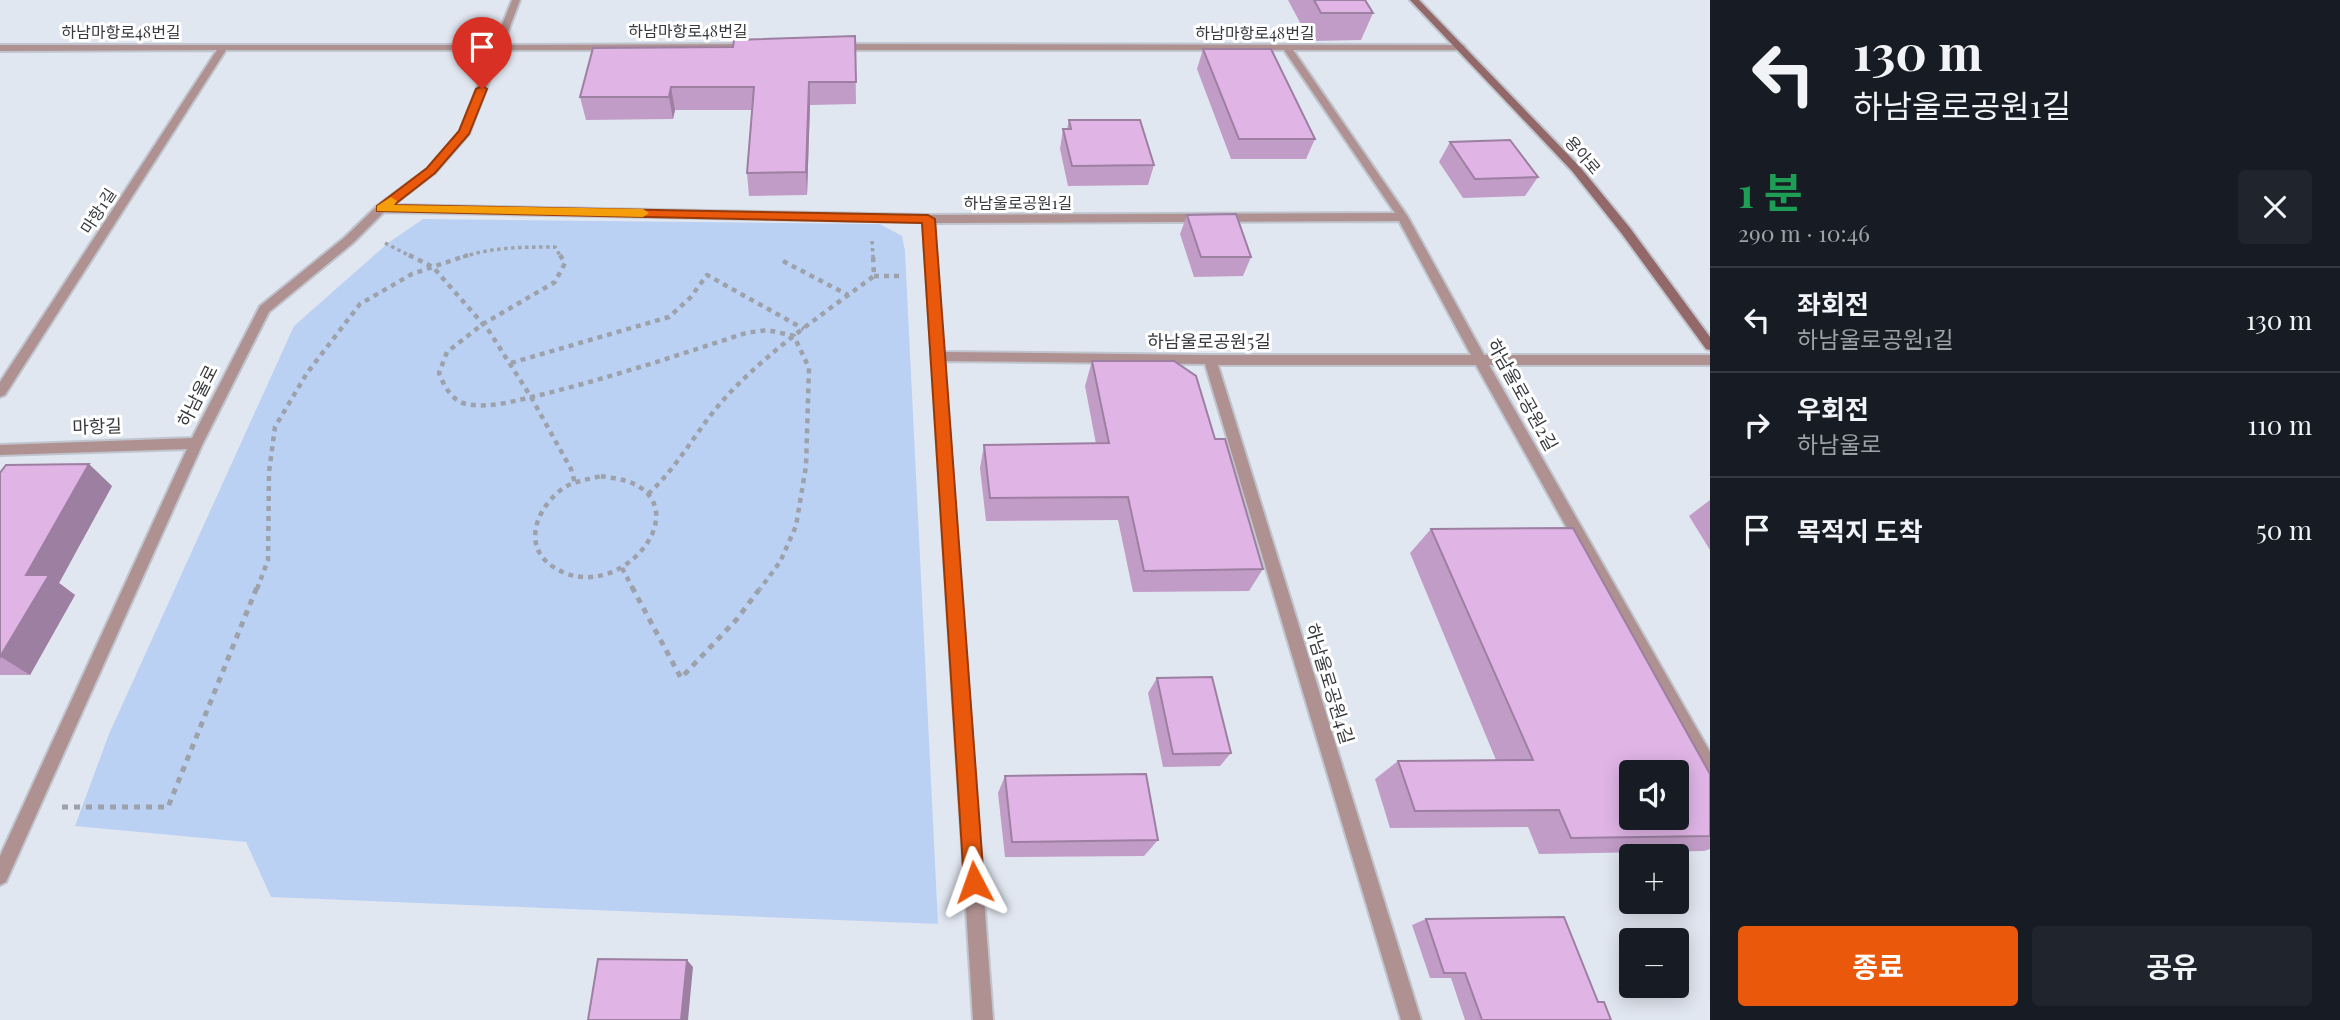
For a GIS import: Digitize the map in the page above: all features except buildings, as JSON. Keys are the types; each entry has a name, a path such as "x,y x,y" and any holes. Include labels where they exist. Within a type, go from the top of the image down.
{"street":[{"name":"하남울로","path":"0,876 195,443 264,309 349,240 381,208 431,171 465,132 516,0"},
{"name":"용아로","path":"1414,0 1576,169 1626,231 1710,346"},
{"name":"하남마항로48번길","path":"0,48 762,47"},
{"name":"하남마항로48번길","path":"831,47 1460,47"},
{"name":"마항1길","path":"0,392 223,48"},
{"name":"하남울로공원2길","path":"1288,49 1403,217 1480,360 1710,768"},
{"name":"하남울로공원1길","path":"381,208 928,219 1403,217"},
{"path":"928,219 984,1020"},
{"name":"하남울로공원5길","path":"939,356 1210,360 1710,360"},
{"name":"하남울로공원4길","path":"1210,360 1411,1020"},
{"name":"마항길","path":"0,450 195,443"}],"path":[{"path":"648,494 667,479 722,401 760,362 874,276 871,216"},
{"path":"349,240 388,243 433,267 483,324 511,363 571,469 575,483"},
{"path":"31,807 168,807 268,560 269,472 275,427 307,373 360,304 412,274 477,252 523,247 555,247 565,263 555,282 483,324 447,352 439,373 445,390 465,404 489,405 531,397 746,333 767,330 794,337 809,368 806,466 796,526 780,562 737,619 681,678 622,568"},
{"path":"783,261 848,295"},
{"path":"511,363 669,317 690,298 707,275 804,329"},
{"path":"601,477 620,478 636,484 648,494 656,507 658,522 654,538 644,553 622,568 611,574 590,578 571,576 554,569 542,558 534,536 539,513 551,498 575,483 601,477"}],"shaded area":[{"path":"423,219 880,224 902,236 905,251 938,924 271,897 246,842 75,826 109,734 294,326 388,243"}],"slow traffic":[{"path":"391,201 381,208 643,213"}],"route":[{"path":"482,89 465,132 431,171 381,208 928,219 974,882"}]}
